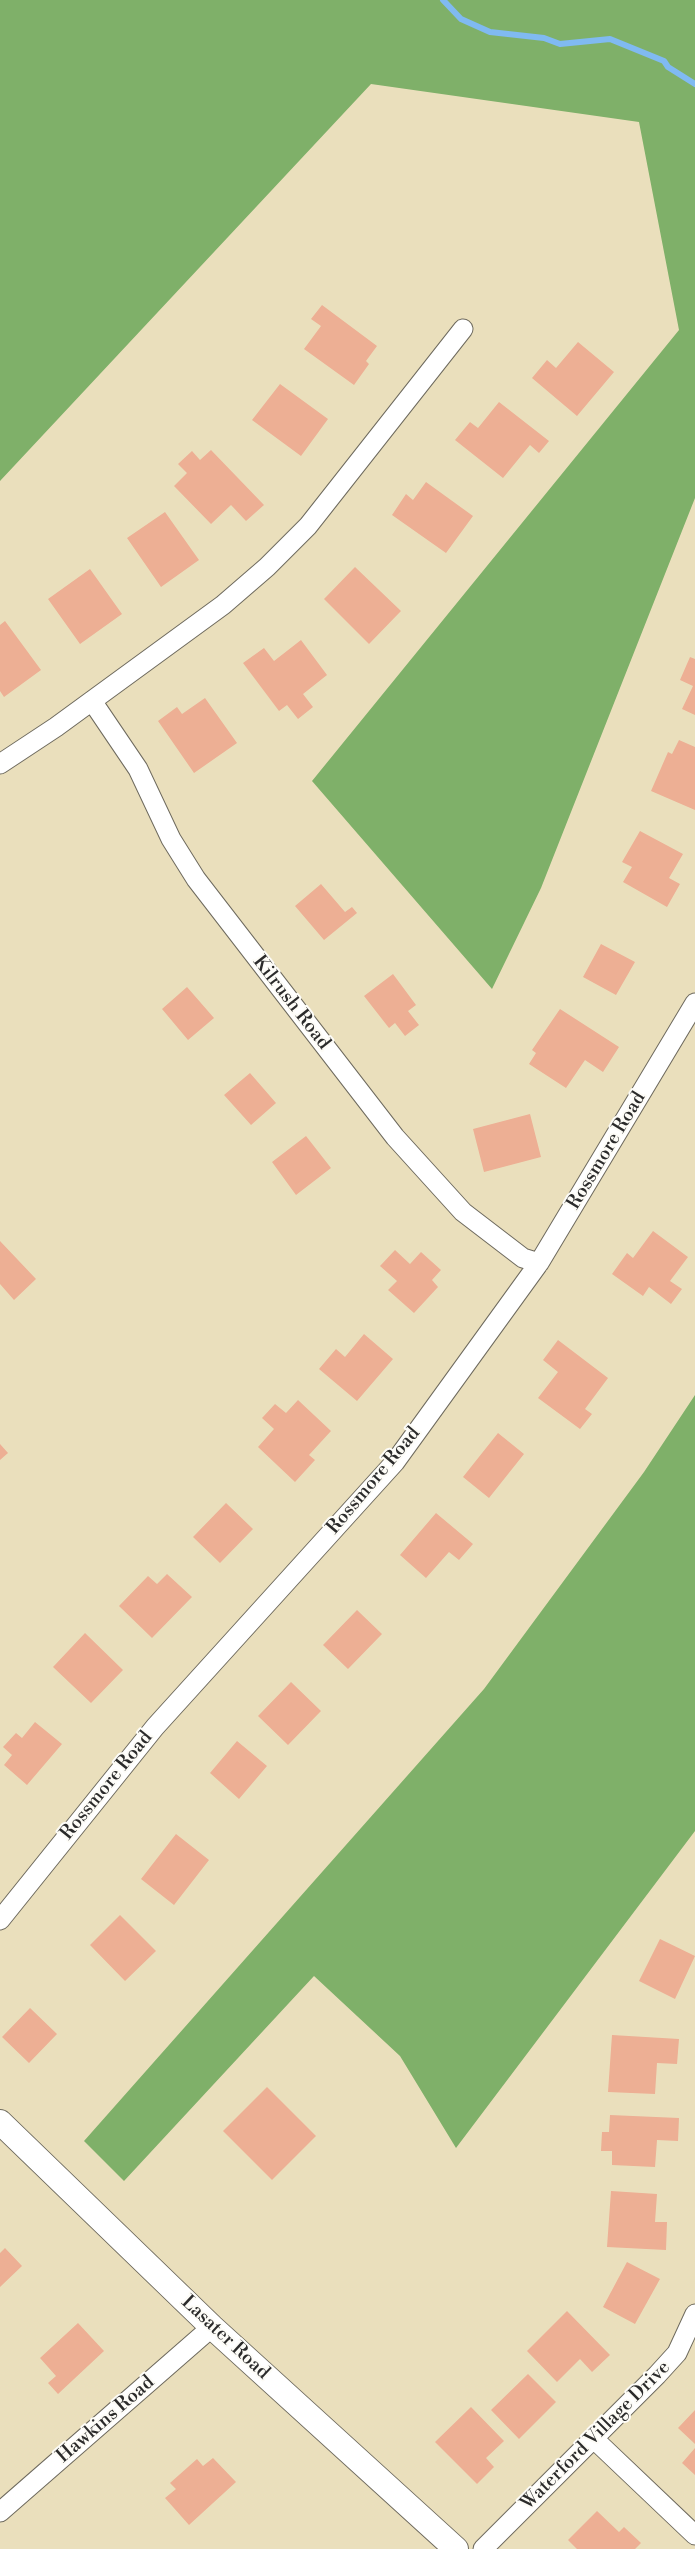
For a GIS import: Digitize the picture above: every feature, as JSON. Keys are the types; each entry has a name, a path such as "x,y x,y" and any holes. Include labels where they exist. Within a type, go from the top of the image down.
{"street":[{"path":"0,764 92,701 223,605 288,547 308,526 463,329"},
{"name":"Kilrush Road","path":"92,701 138,768 171,839 196,880 395,1137 464,1212 523,1258 539,1263"},
{"name":"Rossmore Road","path":"0,1920 154,1727 395,1462 539,1263 695,1003"},
{"name":"Lasater Road","path":"0,2122 212,2327 456,2549"},
{"name":"Waterford Village Drive","path":"483,2549 594,2439 677,2352 695,2314"},
{"name":"Hawkins Road","path":"0,2512 212,2327"},
{"path":"594,2439 695,2535"}],"green space":[{"path":"0,0 695,0 695,498 541,888 492,989 312,781 679,330 639,122 371,84 0,481"},
{"path":"695,1395 695,1831 456,2148 400,2056 314,1976 124,2181 84,2141 484,1689 644,1472"}],"building":[{"path":"322,305 377,346 366,361 369,364 354,385 304,349 321,326 311,319"},
{"path":"578,342 614,372 577,416 532,378 547,360 556,368"},
{"path":"280,384 328,419 301,456 252,420"},
{"path":"499,402 549,441 539,453 530,445 503,478 455,440 470,422 478,428"},
{"path":"211,450 264,505 246,521 231,505 211,524 174,486 187,473 178,464 192,451 200,460"},
{"path":"426,482 473,516 446,553 392,515 406,494 413,500"},
{"path":"165,512 199,560 161,587 127,538"},
{"path":"355,567 401,611 369,644 324,599"},
{"path":"90,569 122,614 80,644 48,599"},
{"path":"5,621 41,670 4,697 0,691 0,625"},
{"path":"301,640 327,675 303,694 313,707 298,719 287,705 279,711 243,663 264,648 274,661"},
{"path":"690,657 695,659 695,715 682,709 693,686 680,680"},
{"path":"205,698 237,743 194,773 158,721 177,707 182,714"},
{"path":"679,740 695,747 695,810 651,791 668,752 672,754"},
{"path":"640,831 683,854 669,878 680,884 667,907 623,882 632,867 622,862"},
{"path":"321,884 345,912 352,907 357,913 324,940 295,906"},
{"path":"601,944 635,962 616,995 583,977"},
{"path":"393,974 416,1005 408,1011 419,1025 405,1036 395,1023 389,1028 364,996"},
{"path":"187,987 214,1018 188,1040 162,1009"},
{"path":"560,1009 619,1047 603,1072 585,1060 566,1088 529,1064 536,1053 532,1050"},
{"path":"250,1073 276,1103 251,1125 224,1095"},
{"path":"530,1114 541,1157 484,1172 473,1129"},
{"path":"306,1136 331,1168 296,1195 272,1162"},
{"path":"653,1231 688,1257 670,1281 682,1289 671,1304 649,1287 643,1296 612,1274 627,1253 633,1258"},
{"path":"0,1241 36,1279 14,1300 0,1284"},
{"path":"395,1250 410,1264 421,1252 441,1270 432,1280 438,1287 414,1313 388,1290 397,1281 380,1266"},
{"path":"364,1334 393,1359 357,1401 319,1369 336,1349 345,1357"},
{"path":"558,1340 608,1378 585,1409 592,1414 580,1429 538,1398 558,1372 543,1360"},
{"path":"298,1400 331,1431 309,1455 315,1460 295,1482 258,1447 274,1429 262,1418 275,1404 286,1413"},
{"path":"498,1433 524,1454 489,1498 463,1477"},
{"path":"0,1444 8,1453 0,1460"},
{"path":"226,1503 253,1529 220,1563 193,1537"},
{"path":"436,1513 473,1544 459,1560 449,1552 426,1578 400,1555"},
{"path":"167,1574 192,1597 152,1638 119,1606 148,1576 157,1584"},
{"path":"357,1610 382,1634 348,1669 323,1645"},
{"path":"85,1633 123,1670 91,1703 53,1667"},
{"path":"291,1682 321,1711 288,1745 258,1716"},
{"path":"35,1722 62,1744 27,1785 4,1765 12,1755 3,1747 16,1733 22,1738"},
{"path":"237,1741 267,1766 239,1799 210,1773"},
{"path":"176,1834 209,1860 174,1905 141,1879"},
{"path":"120,1915 156,1951 125,1981 90,1945"},
{"path":"660,1939 695,1956 675,1999 639,1981"},
{"path":"30,2008 57,2034 29,2063 2,2037"},
{"path":"612,2035 679,2039 677,2064 657,2063 655,2094 608,2092"},
{"path":"267,2087 316,2136 272,2180 223,2131"},
{"path":"610,2115 679,2118 678,2141 657,2140 655,2167 612,2165 612,2151 601,2151 602,2132 609,2132"},
{"path":"611,2191 657,2194 655,2222 667,2222 666,2250 607,2247"},
{"path":"5,2248 22,2266 0,2287 0,2253"},
{"path":"627,2262 660,2279 635,2324 603,2307"},
{"path":"567,2311 610,2355 592,2372 580,2359 557,2382 527,2351"},
{"path":"78,2323 104,2351 58,2394 48,2383 56,2376 40,2358"},
{"path":"528,2374 556,2402 519,2439 491,2410"},
{"path":"471,2407 504,2441 486,2458 494,2467 477,2484 435,2442"},
{"path":"695,2410 695,2444 678,2428"},
{"path":"695,2448 695,2475 682,2463"},
{"path":"213,2458 236,2482 189,2525 165,2498 176,2489 170,2483 197,2459 203,2466"},
{"path":"597,2511 619,2532 624,2527 641,2543 635,2549 577,2549 568,2540"}],"waterway":[{"path":"443,0 461,19 490,32 544,38 560,44 610,39 664,61 668,67 695,84"}]}
